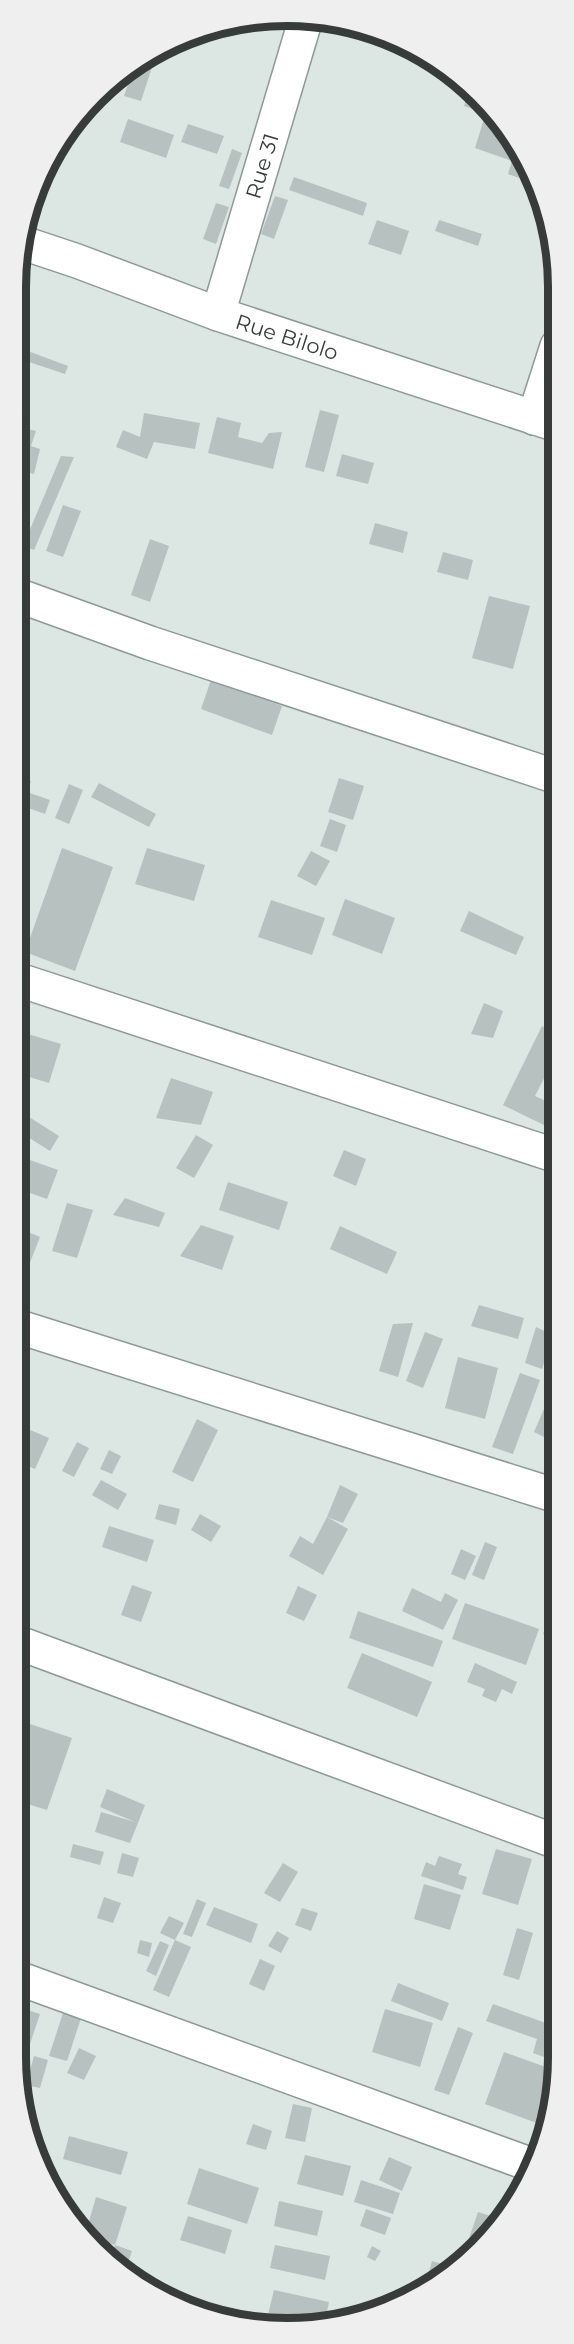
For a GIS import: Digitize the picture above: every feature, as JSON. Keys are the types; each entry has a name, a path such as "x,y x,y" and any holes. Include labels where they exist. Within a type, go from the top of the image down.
{"street":[{"name":"Rue 31","path":"218,315 304,26"},
{"name":"Rue Bilolo","path":"29,245 218,315 545,422"},
{"path":"545,422 548,403"},
{"path":"26,598 150,643 548,774"},
{"path":"26,983 548,1153"},
{"path":"26,1329 548,1493"},
{"path":"26,1646 548,1839"},
{"path":"26,1981 527,2162"}],"building":[{"path":"153,64 141,101 124,96 130,79"},
{"path":"467,97 481,112 464,106"},
{"path":"128,119 174,135 166,158 120,142"},
{"path":"484,119 488,120 522,171 522,179 508,174 512,161 475,148"},
{"path":"188,124 224,136 217,154 181,142"},
{"path":"232,149 242,153 229,189 219,186"},
{"path":"294,177 367,203 363,216 289,190"},
{"path":"275,196 288,200 274,239 261,234"},
{"path":"216,203 229,207 216,244 203,239"},
{"path":"377,220 409,231 401,255 368,244"},
{"path":"439,220 482,234 478,246 435,231"},
{"path":"26,350 68,366 65,374 26,361"},
{"path":"320,410 339,415 324,472 305,467"},
{"path":"144,413 200,423 195,449 154,442 147,459 116,447 123,430 140,437"},
{"path":"217,417 241,423 238,437 262,443 269,433 282,432 273,469 208,453"},
{"path":"26,428 36,431 31,446 40,449 34,474 26,472"},
{"path":"342,454 374,463 368,484 336,476"},
{"path":"61,456 74,457 34,550 26,547 26,539"},
{"path":"63,505 81,511 63,557 46,551"},
{"path":"375,523 408,532 403,553 369,544"},
{"path":"150,539 169,546 150,602 131,595"},
{"path":"443,552 473,560 468,580 437,572"},
{"path":"489,596 530,606 513,669 472,658"},
{"path":"211,680 282,706 272,735 201,709"},
{"path":"339,778 364,786 353,820 328,812"},
{"path":"26,779 31,781 27,792 50,800 45,814 26,807"},
{"path":"99,783 156,814 149,827 91,797"},
{"path":"69,784 83,790 69,824 55,818"},
{"path":"330,819 346,825 337,852 320,846"},
{"path":"62,848 113,867 75,971 26,952"},
{"path":"147,848 205,865 194,901 135,884"},
{"path":"311,851 330,861 316,886 297,876"},
{"path":"345,899 395,918 382,954 332,935"},
{"path":"271,900 325,918 312,955 258,937"},
{"path":"469,911 524,937 516,955 460,931"},
{"path":"484,1003 503,1011 493,1038 471,1034"},
{"path":"542,1026 548,1029 548,1071 535,1096 548,1102 548,1127 503,1105"},
{"path":"26,1033 61,1044 49,1083 26,1076"},
{"path":"171,1078 213,1092 201,1125 156,1118"},
{"path":"29,1117 59,1136 50,1151 26,1136 26,1122"},
{"path":"196,1135 213,1145 194,1178 176,1168"},
{"path":"344,1150 366,1159 356,1186 333,1176"},
{"path":"26,1159 58,1170 47,1199 26,1192"},
{"path":"228,1182 288,1202 279,1230 219,1210"},
{"path":"125,1198 165,1213 159,1227 113,1215"},
{"path":"67,1203 93,1210 77,1258 52,1251"},
{"path":"201,1225 234,1236 222,1270 180,1256"},
{"path":"340,1226 397,1252 387,1274 330,1249"},
{"path":"26,1231 40,1237 26,1273"},
{"path":"479,1305 524,1318 518,1339 471,1326"},
{"path":"413,1323 398,1377 379,1371 393,1324"},
{"path":"536,1327 548,1333 548,1350 542,1369 525,1363"},
{"path":"425,1332 443,1339 423,1388 406,1381"},
{"path":"458,1357 498,1368 485,1419 445,1408"},
{"path":"520,1373 540,1380 513,1454 492,1447"},
{"path":"547,1402 548,1402 546,1438 534,1432"},
{"path":"197,1419 218,1430 193,1482 172,1472"},
{"path":"26,1428 49,1438 35,1469 26,1465"},
{"path":"77,1442 89,1448 74,1477 62,1471"},
{"path":"109,1450 121,1456 112,1474 100,1469"},
{"path":"101,1480 127,1494 118,1510 92,1495"},
{"path":"340,1485 358,1494 343,1523 327,1517"},
{"path":"159,1504 180,1509 176,1525 155,1519"},
{"path":"200,1514 221,1526 211,1542 191,1530"},
{"path":"327,1517 348,1529 323,1575 289,1556 300,1536 313,1544"},
{"path":"109,1526 154,1540 147,1562 102,1547"},
{"path":"485,1542 497,1547 484,1580 472,1575"},
{"path":"461,1549 476,1556 465,1580 451,1574"},
{"path":"132,1585 152,1592 141,1622 121,1615"},
{"path":"298,1586 317,1595 304,1621 286,1613"},
{"path":"412,1588 441,1602 445,1593 458,1600 443,1630 402,1611"},
{"path":"465,1603 539,1629 526,1665 452,1639"},
{"path":"358,1611 443,1641 433,1667 349,1638"},
{"path":"548,1622 548,1636 543,1634"},
{"path":"362,1653 432,1682 417,1717 347,1688"},
{"path":"475,1663 517,1682 512,1694 502,1689 496,1702 482,1696 485,1689 467,1682"},
{"path":"26,1723 72,1738 47,1810 26,1804"},
{"path":"107,1789 145,1805 130,1843 95,1832 101,1812 135,1822 100,1807"},
{"path":"73,1844 104,1852 100,1865 70,1857"},
{"path":"496,1849 532,1859 518,1905 482,1894"},
{"path":"122,1853 139,1858 133,1877 117,1873"},
{"path":"439,1856 462,1864 458,1874 467,1877 463,1890 421,1876 426,1862 435,1866"},
{"path":"283,1863 298,1872 280,1902 264,1893"},
{"path":"424,1884 461,1895 450,1930 414,1919"},
{"path":"104,1897 121,1903 113,1923 97,1918"},
{"path":"197,1899 206,1903 192,1937 183,1934"},
{"path":"214,1907 258,1924 251,1943 206,1925"},
{"path":"302,1908 318,1913 311,1931 295,1925"},
{"path":"169,1916 184,1923 175,1940 160,1933"},
{"path":"517,1928 533,1933 519,1980 503,1975"},
{"path":"277,1931 289,1938 281,1953 268,1946"},
{"path":"140,1940 152,1943 149,1957 137,1953"},
{"path":"175,1940 191,1947 169,1997 153,1990"},
{"path":"160,1941 169,1945 156,1976 146,1971"},
{"path":"260,1959 275,1966 264,1991 249,1984"},
{"path":"398,1983 449,2003 442,2021 391,2001"},
{"path":"493,2004 548,2024 548,2058 533,2053 537,2039 486,2021"},
{"path":"385,2009 433,2023 420,2067 372,2052"},
{"path":"26,2010 40,2014 26,2056"},
{"path":"63,2013 81,2018 67,2061 49,2056"},
{"path":"458,2027 473,2033 449,2095 434,2090"},
{"path":"79,2048 96,2056 84,2080 67,2073"},
{"path":"504,2052 548,2068 540,2124 485,2104"},
{"path":"34,2056 48,2060 40,2088 27,2085"},
{"path":"293,2104 312,2108 305,2142 285,2138"},
{"path":"253,2124 272,2131 266,2150 246,2144"},
{"path":"69,2136 128,2152 121,2175 63,2159"},
{"path":"305,2155 351,2166 343,2196 297,2184"},
{"path":"389,2157 412,2167 402,2191 379,2180"},
{"path":"199,2168 259,2188 247,2224 187,2204"},
{"path":"361,2180 400,2193 393,2214 354,2202"},
{"path":"59,2184 66,2186 64,2193"},
{"path":"96,2197 127,2207 115,2245 100,2240 88,2226"},
{"path":"279,2201 323,2211 317,2236 274,2226"},
{"path":"366,2209 391,2218 385,2235 360,2226"},
{"path":"478,2212 493,2217 484,2229 466,2247"},
{"path":"188,2216 232,2230 225,2254 180,2240"},
{"path":"115,2245 132,2251 128,2264 113,2252"},
{"path":"275,2245 330,2256 325,2280 270,2268"},
{"path":"372,2246 381,2251 375,2261 367,2257"},
{"path":"432,2261 445,2265 432,2274 428,2277"},
{"path":"274,2290 329,2302 326,2315 304,2318 267,2318"}]}
